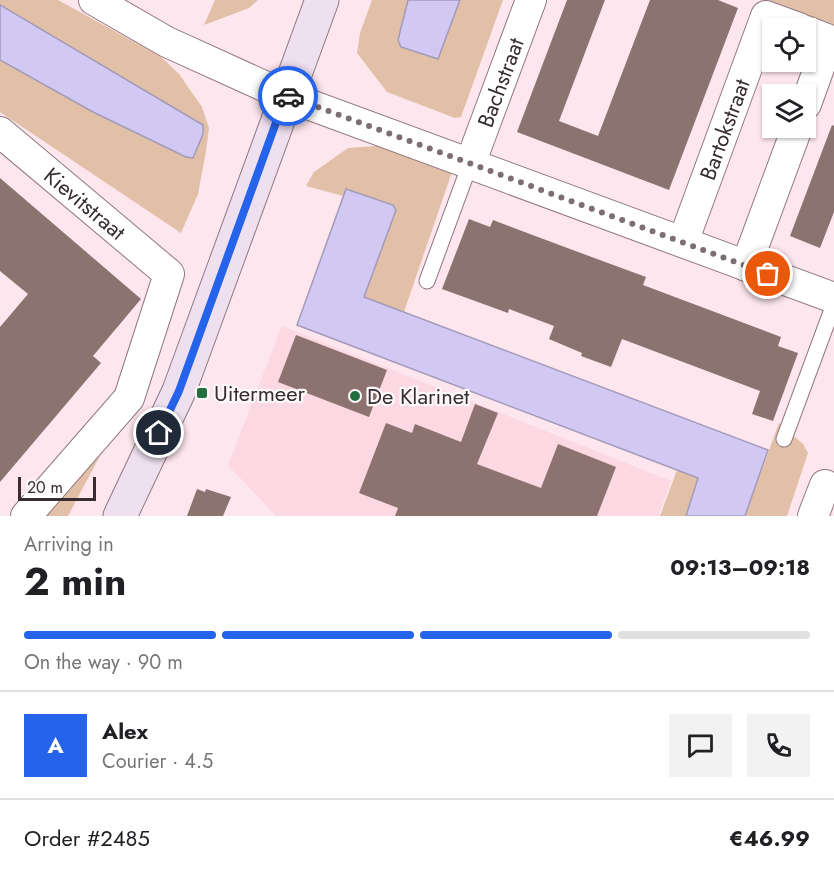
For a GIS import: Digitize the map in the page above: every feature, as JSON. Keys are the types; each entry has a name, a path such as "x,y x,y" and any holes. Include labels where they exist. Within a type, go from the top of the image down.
{"main road":[{"path":"120,516 179,391 322,0"}],"street":[{"path":"94,0 167,42 286,96 392,133 834,298"},
{"name":"Bachstraat","path":"470,164 531,0"},
{"name":"Bartokstraat","path":"683,242 762,27"},
{"path":"813,84 829,40 816,35"},
{"name":"Kievitstraat","path":"0,132 169,274 129,398 27,516"},
{"path":"746,266 793,138"},
{"path":"813,516 825,485"}],"lane":[{"path":"427,281 470,164"},
{"path":"784,439 834,304"}],"shaded area":[{"path":"0,0 58,0 160,56 179,74 202,107 209,128 198,194 181,233 0,112 0,60 93,112 186,157 193,158 203,134 203,125 0,5"},
{"path":"215,0 258,0 249,8 204,25"},
{"path":"372,0 408,0 398,40 401,47 438,59 460,0 503,0 461,117 455,118 387,92 357,53 360,33"},
{"path":"408,0 460,0 438,59 401,47 398,40"},
{"path":"771,0 834,0 834,25 816,18 770,2"},
{"path":"0,5 203,125 203,134 193,158 186,157 93,112 0,60"},
{"path":"389,145 453,169 404,312 364,297 395,210 393,205 346,189 343,196 306,186 314,172 348,148"},
{"path":"346,189 393,205 396,210 364,297 768,450 745,516 686,516 698,478 297,325"},
{"name":"De Klarinet","path":"282,326 671,481 658,516 276,516 228,465"},
{"path":"779,423 803,444 808,453 787,516 745,516"},
{"path":"99,451 102,452 68,516 44,516"},
{"path":"677,470 699,478 686,516 660,516"}],"building":[{"path":"567,0 605,0 559,121 598,136 650,0 718,0 738,8 669,190 517,132"},
{"path":"832,125 834,126 834,212 820,248 790,236"},
{"path":"0,178 141,299 93,356 101,363 0,482 0,327 28,294 0,271"},
{"path":"469,219 490,227 493,220 646,277 643,285 781,337 778,346 798,353 773,421 752,414 760,391 622,339 611,367 581,356 582,353 549,339 554,326 509,309 508,313 442,289"},
{"path":"296,335 387,370 369,417 278,382"},
{"path":"475,404 498,413 477,464 541,488 558,444 616,467 597,516 395,516 398,508 359,493 386,423 412,433 415,424 461,442"},
{"path":"197,489 205,492 206,489 231,497 223,516 187,516"}],"way so far":[{"path":"288,96 768,274"}],"place":[{"name":"Uitermeer","path":"202,393"},
{"name":"De Klarinet","path":"355,396"}],"route":[{"path":"159,433 179,391 278,117 286,96 288,96"}]}
